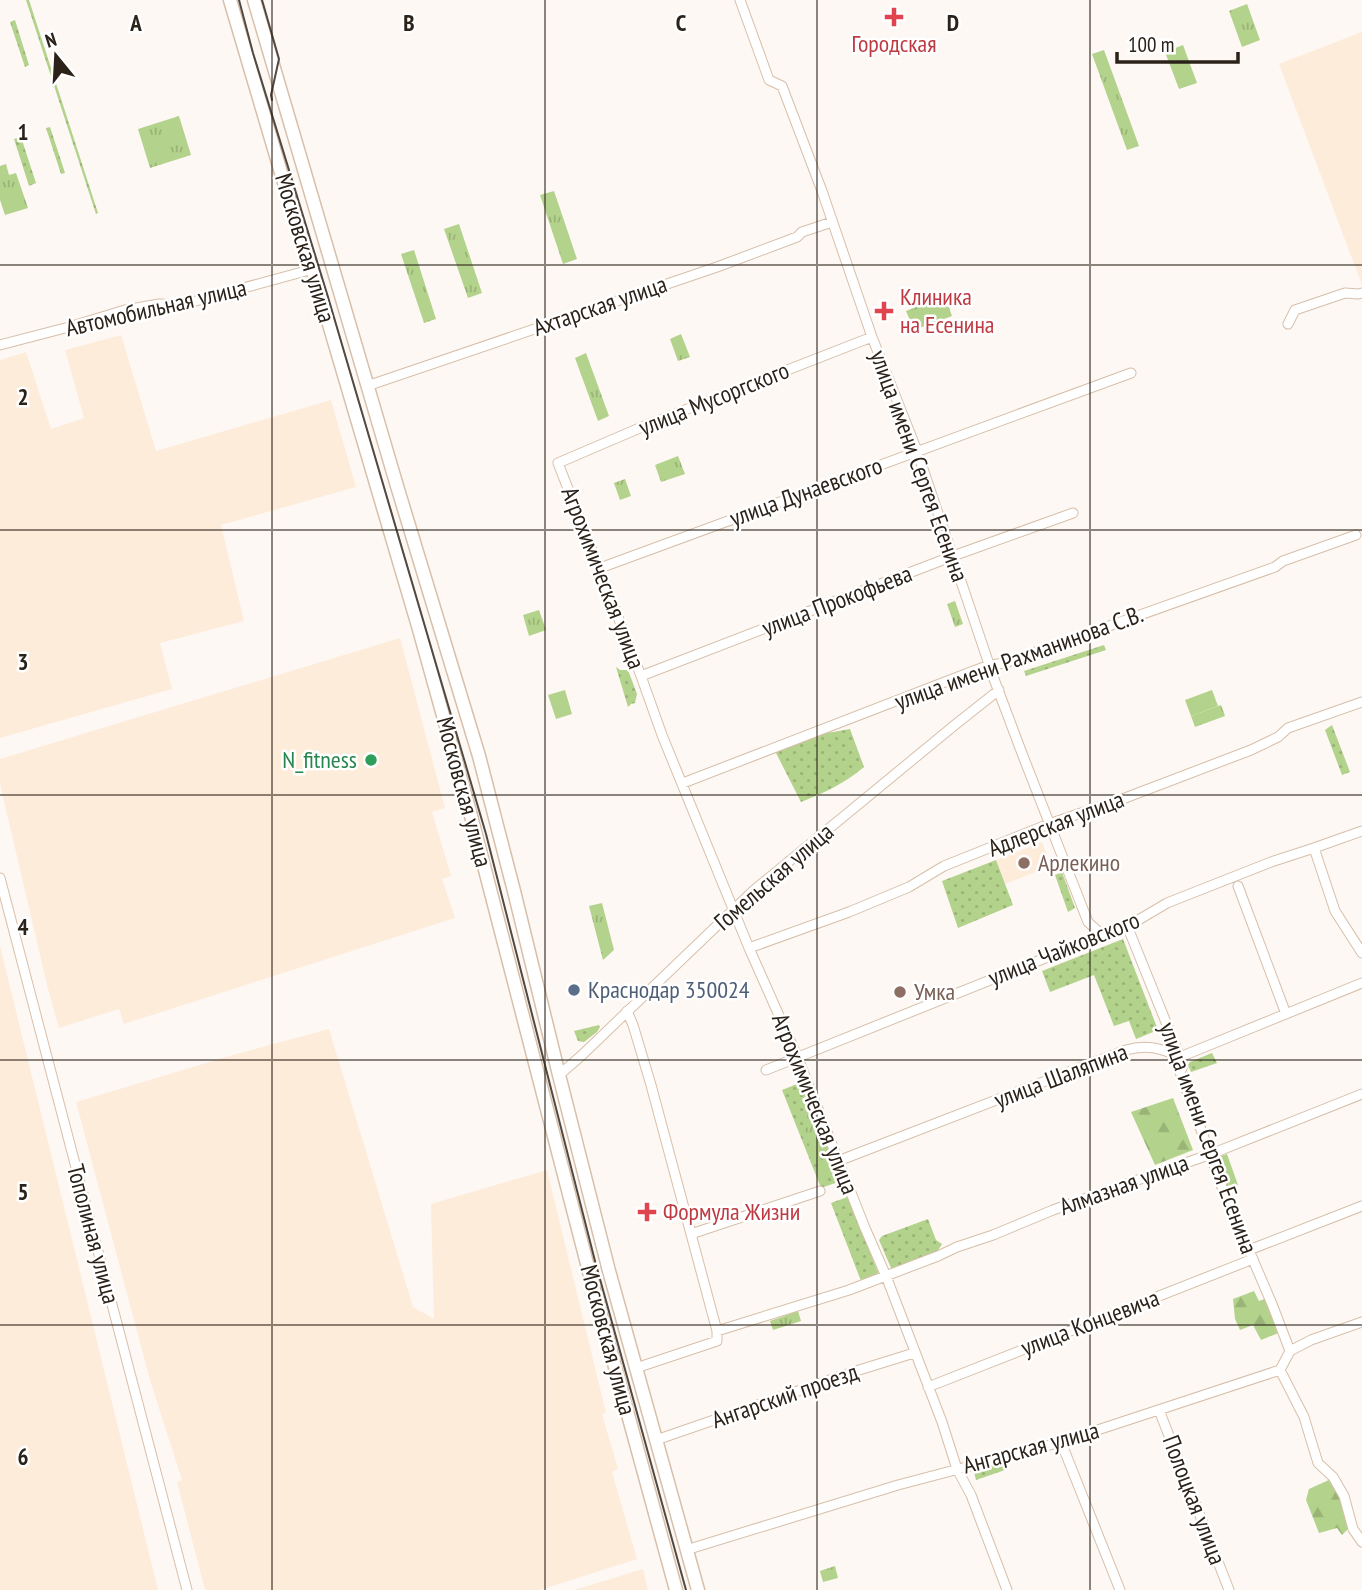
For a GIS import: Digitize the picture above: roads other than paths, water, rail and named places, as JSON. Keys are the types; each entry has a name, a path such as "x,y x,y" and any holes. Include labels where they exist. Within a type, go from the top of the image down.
{"street":[{"name":"Московская улица","path":"230,0 323,304 477,836 592,1283 676,1590"},
{"name":"Московская улица","path":"254,0 486,781 559,1075 698,1590"},
{"name":"улица имени Сергея Есенина","path":"740,0 769,80 782,86 822,191 872,337 917,451 990,665 1049,824 1088,922 1101,934"},
{"name":"Ахтарская улица","path":"367,386 717,267 832,222"},
{"path":"311,264 326,260 329,253"},
{"name":"Автомобильная улица","path":"0,345 125,310 150,305 181,305 311,264"},
{"path":"1288,324 1295,310 1345,293 1362,293"},
{"path":"323,304 332,296 342,298"},
{"name":"улица Мусоргского","path":"558,463 649,424 872,337"},
{"name":"улица Дунаевского","path":"600,568 1131,373"},
{"name":"Агрохимическая улица","path":"558,463 662,735 886,1276 942,1422 957,1469 971,1495 1007,1590"},
{"name":"улица Прокофьева","path":"641,676 953,556 1073,513"},
{"name":"улица имени Рахманинова С.В.","path":"682,783 990,665 1005,663 1059,644 1275,567 1283,561 1356,535"},
{"name":"Гомельская улица","path":"559,1075 582,1056 733,908 999,690"},
{"name":"Адлерская улица","path":"749,948 861,907 909,887 944,866 1049,824 1251,750 1278,737 1288,728 1362,702"},
{"name":"улица Чайковского","path":"766,1070 1135,922 1167,903 1271,862 1362,831"},
{"path":"1314,848 1335,911 1362,953"},
{"name":"Тополиная улица","path":"0,878 187,1590"},
{"path":"1238,886 1286,1014"},
{"name":"улица имени Сергея Есенина","path":"1125,925 1180,1057 1183,1066 1180,1072 1223,1190 1290,1351"},
{"path":"1180,1057 1362,984"},
{"path":"627,1011 651,1085 717,1331"},
{"name":"улица Шаляпина","path":"838,1161 1139,1046 1164,1049 1180,1057"},
{"name":"Алмазная улица","path":"636,1368 717,1341 717,1331 849,1290 1053,1210 1211,1154 1362,1094"},
{"path":"691,1234 820,1191"},
{"name":"улица Концевича","path":"928,1387 1251,1255 1362,1206"},
{"path":"1362,1322 1311,1340 1290,1351 1280,1370 1304,1417 1318,1463 1333,1477 1344,1496 1353,1529 1362,1542"},
{"name":"Ангарский проезд","path":"656,1440 914,1353"},
{"name":"Ангарская улица","path":"686,1550 898,1485 1061,1442 1280,1370"},
{"name":"Полоцкая улица","path":"1159,1410 1229,1590"},
{"path":"1061,1442 1120,1590"}],"tram line":[{"path":"239,0 486,834 595,1261 686,1590"},
{"path":"262,0 279,59 272,100"}],"place":[{"name":"Городская","path":"894,17"},
{"name":"Клиника на Есенина","path":"884,311"},
{"name":"N_fitness","path":"371,760"},
{"name":"Арлекино","path":"1024,863"},
{"name":"Краснодар 350024","path":"574,990"},
{"name":"Умка","path":"900,992"},
{"name":"Формула Жизни","path":"647,1212"}]}
